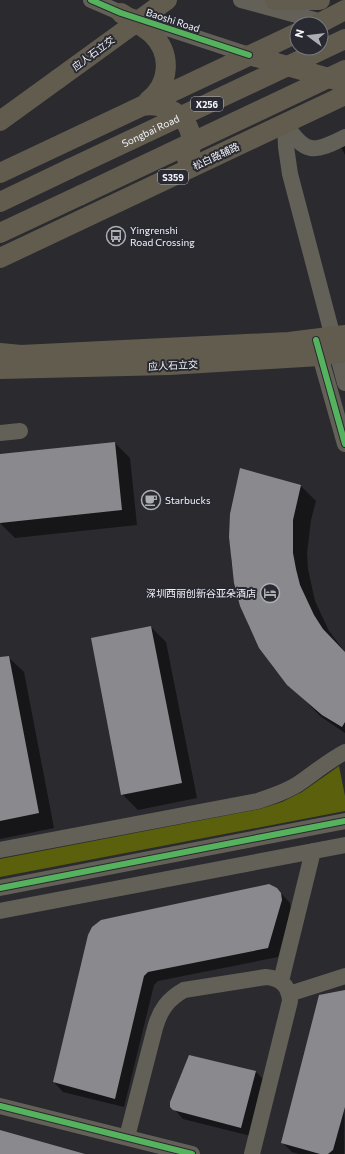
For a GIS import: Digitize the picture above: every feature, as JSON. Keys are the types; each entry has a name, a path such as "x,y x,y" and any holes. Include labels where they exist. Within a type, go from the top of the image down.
{"main road":[{"name":"应人石立交","path":"0,121 167,0"},
{"path":"275,0 320,0"},
{"path":"329,18 345,10"},
{"path":"121,13 151,34 159,44 166,59 166,73 162,87 155,95 140,107"},
{"path":"329,25 345,28"},
{"path":"0,173 289,37"},
{"name":"Songbai Road","path":"0,202 345,38"},
{"name":"Baoshi Road","path":"249,55 345,83"},
{"path":"0,233 345,70"},
{"name":"松白路辅路","path":"0,258 345,95"},
{"path":"140,107 153,105 165,107 176,113 184,122 190,133 188,158 172,177"},
{"path":"0,353 21,355 333,346"},
{"name":"应人石立交","path":"0,369 169,365 333,346"}],"street":[{"name":"Baoshi Road","path":"91,0 121,13 249,55"},
{"path":"241,0 296,16"},
{"path":"285,123 300,144 309,148 324,148 345,137"},
{"path":"285,123 286,147 290,174 333,346 345,383"},
{"path":"333,346 345,444"},
{"path":"0,433 20,431"},
{"path":"0,850 258,800 279,794 298,784 345,752"},
{"path":"0,888 345,821"},
{"path":"0,911 345,845"},
{"path":"285,987 313,851"},
{"path":"285,987 345,976"},
{"path":"127,1138 158,1016 173,996 184,990 266,977 274,978 285,987 290,1001 252,1154"},
{"path":"0,1106 127,1138 173,1152 192,1154"}],"green space":[{"path":"339,766 345,796 345,811 0,877 0,859 260,809 282,802 302,792"}],"building":[{"path":"115,442 122,510 0,523 0,454"},
{"name":"深圳西丽创新谷亚朵酒店","path":"240,468 301,485 293,520 293,553 300,585 314,615 323,629 345,652 345,722 342,727 322,715 287,685 259,648 240,606 234,583 229,537 230,514"},
{"path":"151,626 182,783 121,795 91,638"},
{"path":"9,656 39,813 0,821 0,657"},
{"path":"269,884 277,888 281,893 282,900 268,948 148,972 144,976 115,1099 53,1082 88,935 92,927 101,920"},
{"path":"345,990 345,1107 333,1150 328,1154 320,1154 281,1143 319,995"},
{"path":"189,1055 256,1071 241,1128 173,1110 170,1107 170,1102"},
{"path":"0,1130 85,1154 0,1154"}],"cycle path":[{"path":"91,0 121,13 249,55"},
{"path":"316,340 345,444"},
{"path":"0,888 345,821"},
{"path":"0,1106 192,1154"}],"place":[{"name":"Yingrenshi Road Crossing","path":"116,236"},
{"name":"Starbucks","path":"151,500"},
{"name":"深圳西丽创新谷亚朵酒店","path":"270,593"}]}
